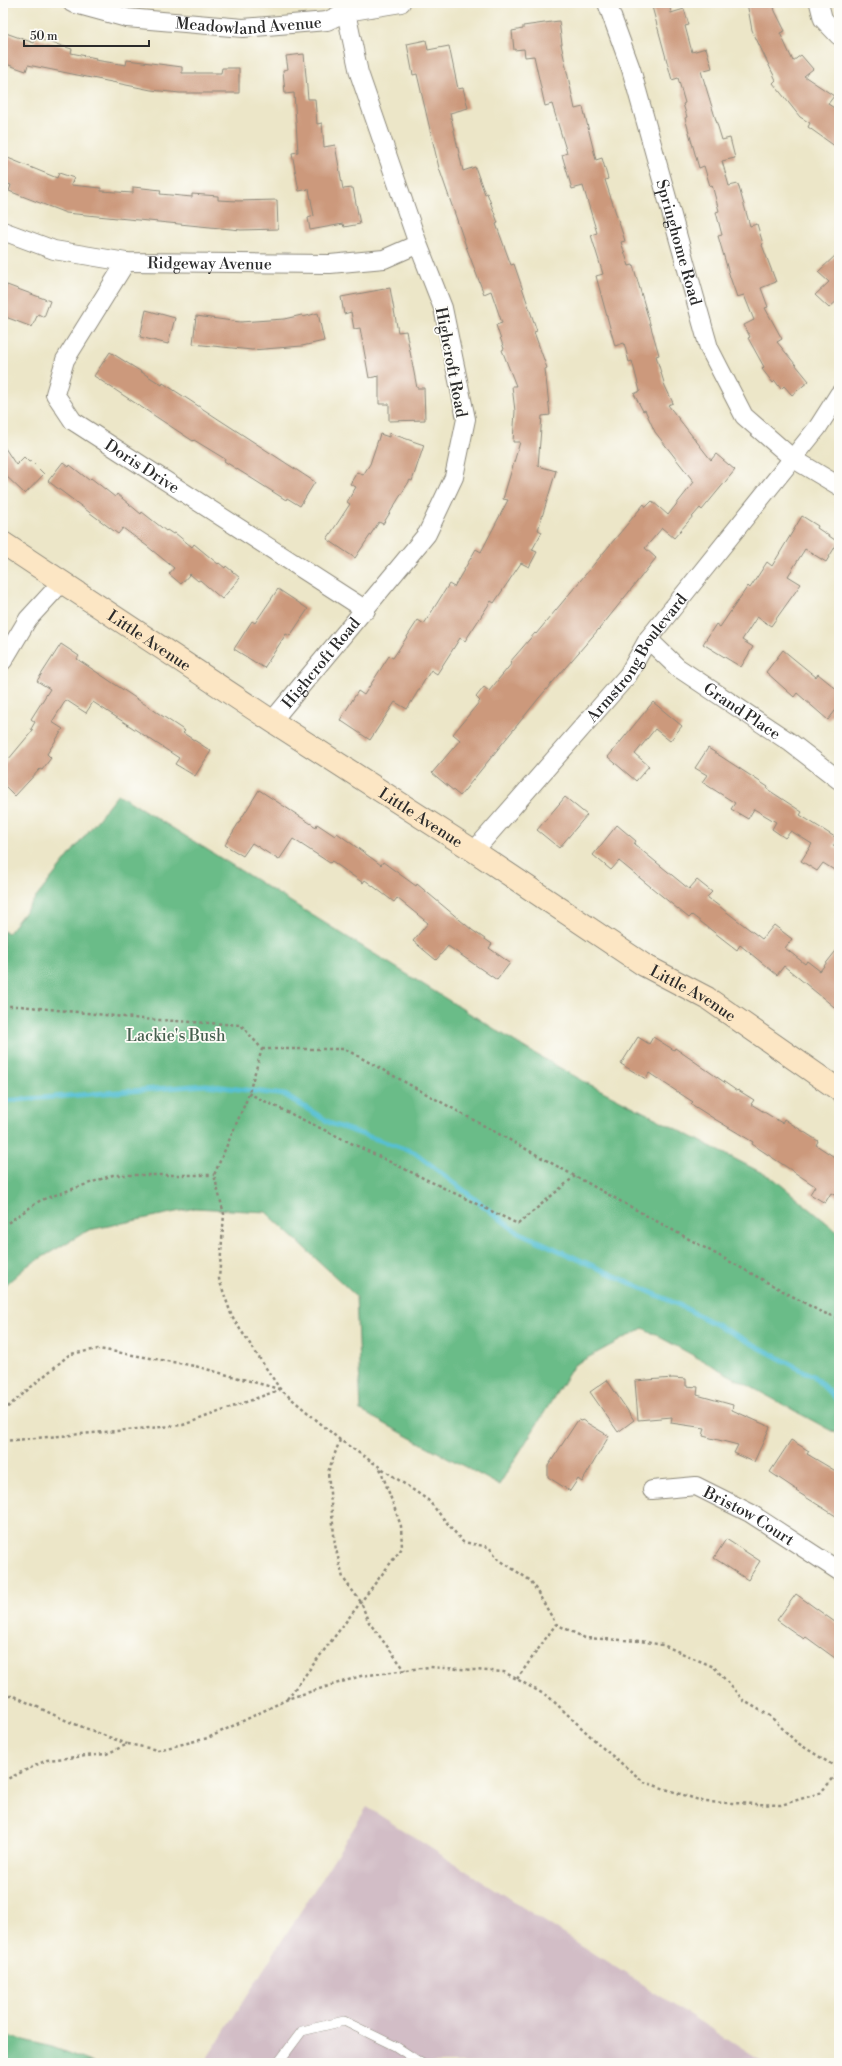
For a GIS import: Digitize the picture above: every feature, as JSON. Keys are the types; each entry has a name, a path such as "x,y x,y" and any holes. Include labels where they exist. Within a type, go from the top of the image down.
{"street":[{"name":"Meadowland Avenue","path":"72,3 127,18 242,28 327,21 345,8 401,3"},
{"name":"Springhome Road","path":"607,3 630,69 709,348 744,416 792,458 839,486"},
{"path":"819,3 823,19 839,36"},
{"name":"Highcroft Road","path":"272,721 366,610 427,534 454,477 466,419 444,308 418,244 359,73 345,8"},
{"name":"Ridgeway Avenue","path":"3,231 54,250 126,262 330,264 384,259 418,244"},
{"name":"Doris Drive","path":"126,262 65,360 55,394 73,421 366,610"},
{"name":"Armstrong Boulevard","path":"474,851 628,675 648,639 818,427 839,394"},
{"name":"Little Avenue","path":"3,543 272,721 474,851 644,965 707,998 839,1090"},
{"path":"3,661 28,620 62,582"},
{"name":"Grand Place","path":"648,639 677,667 791,743 839,780"},
{"name":"Bristow Court","path":"652,1490 696,1486 750,1513 839,1571"}],"lane":[{"path":"278,2063 302,2031 344,2021 395,2046 421,2063"}],"path":[{"path":"3,1006 20,1006 143,1019 242,1025 262,1049"},
{"path":"3,1696 14,1696 67,1721 128,1744 158,1750 208,1738 287,1699 361,1676 429,1667 504,1672 549,1697 604,1749 644,1782 705,1802 781,1805 820,1793 839,1770 796,1742 770,1716 744,1701 714,1667 663,1645 640,1641 585,1638 556,1624 531,1581 498,1559 489,1547 463,1542 428,1500 340,1440 280,1389 232,1317 219,1279 224,1214 214,1175 234,1132 262,1049"},
{"path":"262,1049 345,1049 821,1312 839,1318"},
{"path":"248,1093 518,1224 575,1176"},
{"path":"3,1226 41,1200 113,1175 214,1175"},
{"path":"3,1411 70,1354 99,1349 195,1366 280,1389"},
{"path":"3,1441 183,1425 280,1389"},
{"path":"340,1440 328,1472 335,1544 343,1578 361,1602 368,1621 404,1670"},
{"path":"287,1699 402,1548 401,1526 380,1468"},
{"path":"517,1679 556,1624"},
{"path":"3,1781 47,1760 106,1754 128,1744"}],"shaded area":[{"path":"367,1807 764,2063 204,2063"}],"green space":[{"name":"Lackie's Bush","path":"118,794 525,1048 585,1082 774,1179 839,1233 839,1435 643,1328 574,1365 499,1485 361,1411 356,1296 266,1212 195,1208 89,1230 27,1266 3,1287 3,931 8,933"},
{"path":"3,2035 52,2047 94,2063 3,2063"}],"building":[{"path":"651,3 669,3 671,13 684,9 689,25 685,26 692,52 706,48 712,68 701,71 722,140 730,138 735,158 722,161 729,186 738,184 750,226 757,224 763,244 762,245 776,282 761,288 768,307 765,308 782,339 777,342 809,381 792,395 784,386 781,389 775,381 773,383 762,369 764,367 748,338 750,337 744,325 754,320 744,295 737,297 730,277 718,236 722,235 716,212 719,211 712,185 710,186 704,166 699,168 685,118 687,117 683,104 685,103 678,78 672,80"},
{"path":"747,3 773,3 775,11 785,31 780,33 793,61 801,55 813,69 804,76 834,96 828,104 839,111 839,149 808,127 810,123 800,117 773,83 776,80 752,30"},
{"path":"559,21 561,44 575,109 583,107 596,160 602,158 608,179 605,180 625,241 621,242 629,266 633,265 659,355 656,356 665,386 673,403 668,405 711,460 716,454 735,470 702,510 700,508 674,538 662,528 645,548 656,558 605,622 539,698 460,796 432,773 460,740 453,734 480,701 476,697 484,687 489,691 512,663 510,662 535,633 536,634 644,504 646,507 652,501 668,515 694,482 655,432 645,410 643,411 634,394 640,391 632,361 629,362 624,343 615,346 596,276 603,274 591,235 597,233 583,186 572,189 562,155 567,153 552,104 545,106 534,56 525,57 524,49 514,50 512,31 523,29 523,26"},
{"path":"3,32 34,43 36,38 72,49 71,53 96,58 95,60 126,65 127,60 182,67 182,73 221,73 222,68 239,68 239,93 180,93 151,90 28,65 26,71 3,63"},
{"path":"426,40 428,50 449,46 458,89 463,88 468,108 450,113 463,171 475,167 485,194 487,193 498,223 496,224 511,265 514,264 537,331 534,332 547,368 545,369 550,415 542,416 538,466 556,471 538,530 542,532 532,550 537,552 529,567 521,563 494,603 491,601 465,641 460,638 437,674 431,670 407,709 395,702 370,740 340,720 358,691 364,695 389,656 393,658 418,620 424,624 449,584 454,587 476,549 481,552 508,500 503,499 520,442 513,442 515,411 512,386 516,386 502,350 504,349 496,325 502,323 491,291 484,294 467,249 439,168 417,74 413,75 407,44"},
{"path":"304,54 308,99 315,99 317,124 322,123 324,147 335,145 343,189 353,188 360,224 344,227 343,224 310,230 308,218 314,216 309,189 299,191 292,153 298,152 294,93 285,94 283,70 288,69 286,56"},
{"path":"3,156 57,178 59,173 74,178 71,185 101,188 101,191 133,193 133,187 161,190 160,194 192,197 192,194 218,196 218,200 277,200 278,229 241,230 66,213 9,191 11,185 3,182"},
{"path":"839,252 839,299 829,308 815,295 829,282 818,272"},
{"path":"7,285 50,301 44,317 38,314 32,327 3,316 3,294"},
{"path":"390,288 398,332 406,331 417,388 424,388 425,420 389,421 389,404 379,404 379,376 369,378 360,328 354,329 351,312 344,314 341,297"},
{"path":"146,310 175,318 168,344 140,337"},
{"path":"318,313 324,341 302,346 252,350 193,344 196,316 240,322 284,319 302,315 303,317"},
{"path":"110,352 162,385 163,383 315,482 300,506 287,498 286,500 224,461 225,459 194,440 193,441 94,376"},
{"path":"389,433 424,445 412,481 410,480 383,524 379,522 355,558 327,539 350,504 347,502 356,487 350,484 357,472 363,475 370,464 380,434 389,437"},
{"path":"3,445 16,465 24,457 29,462 31,461 44,474 25,494 3,473"},
{"path":"63,462 69,467 70,465 89,480 91,478 115,497 117,494 141,514 142,512 166,531 167,530 173,534 175,533 192,547 194,544 218,564 219,563 225,568 226,566 240,578 222,599 200,580 198,581 190,574 181,584 169,574 174,568 147,546 123,528 118,534 48,481"},
{"path":"802,516 818,526 817,528 838,542 826,562 805,549 788,576 801,584 771,626 757,617 742,640 753,647 741,667 703,644 716,624 720,627 748,586 750,588 767,562 772,566"},
{"path":"278,589 308,609 290,636 286,634 264,668 234,649 252,621 255,623"},
{"path":"61,644 79,656 77,659 185,731 183,733 211,751 195,776 175,764 179,758 93,702 86,713 66,700 52,722 63,729 47,754 51,758 42,770 40,769 15,796 3,784 3,766 33,730 31,729 35,722 31,719 50,689 37,681"},
{"path":"783,650 816,677 818,674 839,691 839,706 828,720 797,693 794,697 766,672"},
{"path":"653,702 682,726 670,741 655,729 635,754 649,766 636,781 608,757"},
{"path":"708,748 768,787 767,789 802,812 800,815 838,839 833,846 839,850 839,873 823,863 817,871 801,861 812,844 791,831 785,838 772,829 776,822 754,809 748,819 731,809 735,803 702,782 707,775 695,768"},
{"path":"259,790 316,827 317,824 335,836 337,833 381,865 383,862 416,886 417,884 472,930 492,944 489,948 510,963 497,980 448,946 436,960 413,941 428,923 397,898 394,902 365,880 363,883 332,861 330,863 293,839 279,860 252,843 243,856 225,845"},
{"path":"565,797 587,815 559,848 537,830"},
{"path":"617,825 636,841 634,844 689,889 697,880 712,892 707,897 762,939 774,925 792,939 785,948 805,964 807,961 820,971 839,947 839,1011 784,966 777,975 740,945 737,950 692,915 689,918 619,861 611,870 593,855"},
{"path":"638,1037 649,1044 653,1037 674,1050 675,1048 737,1091 738,1090 754,1100 751,1104 782,1123 784,1119 818,1141 816,1145 839,1160 839,1198 831,1193 825,1203 810,1194 815,1186 752,1144 753,1142 691,1104 693,1102 649,1073 646,1079 621,1064"},
{"path":"673,1378 686,1379 686,1386 698,1387 697,1395 733,1405 732,1410 770,1427 754,1462 734,1453 738,1445 703,1436 705,1428 671,1423 672,1417 638,1420 635,1381"},
{"path":"607,1380 634,1420 618,1432 590,1392"},
{"path":"578,1420 582,1420 609,1436 582,1482 578,1479 570,1491 548,1477 548,1466"},
{"path":"791,1440 809,1451 807,1454 839,1473 839,1518 796,1491 797,1490 770,1472"},
{"path":"726,1539 760,1561 748,1580 714,1558"},
{"path":"796,1594 839,1625 839,1661 806,1637 804,1639 777,1620"}],"waterway":[{"path":"3,1101 206,1085 285,1095 332,1124 414,1152 516,1231 679,1305 813,1376 839,1402"}]}
